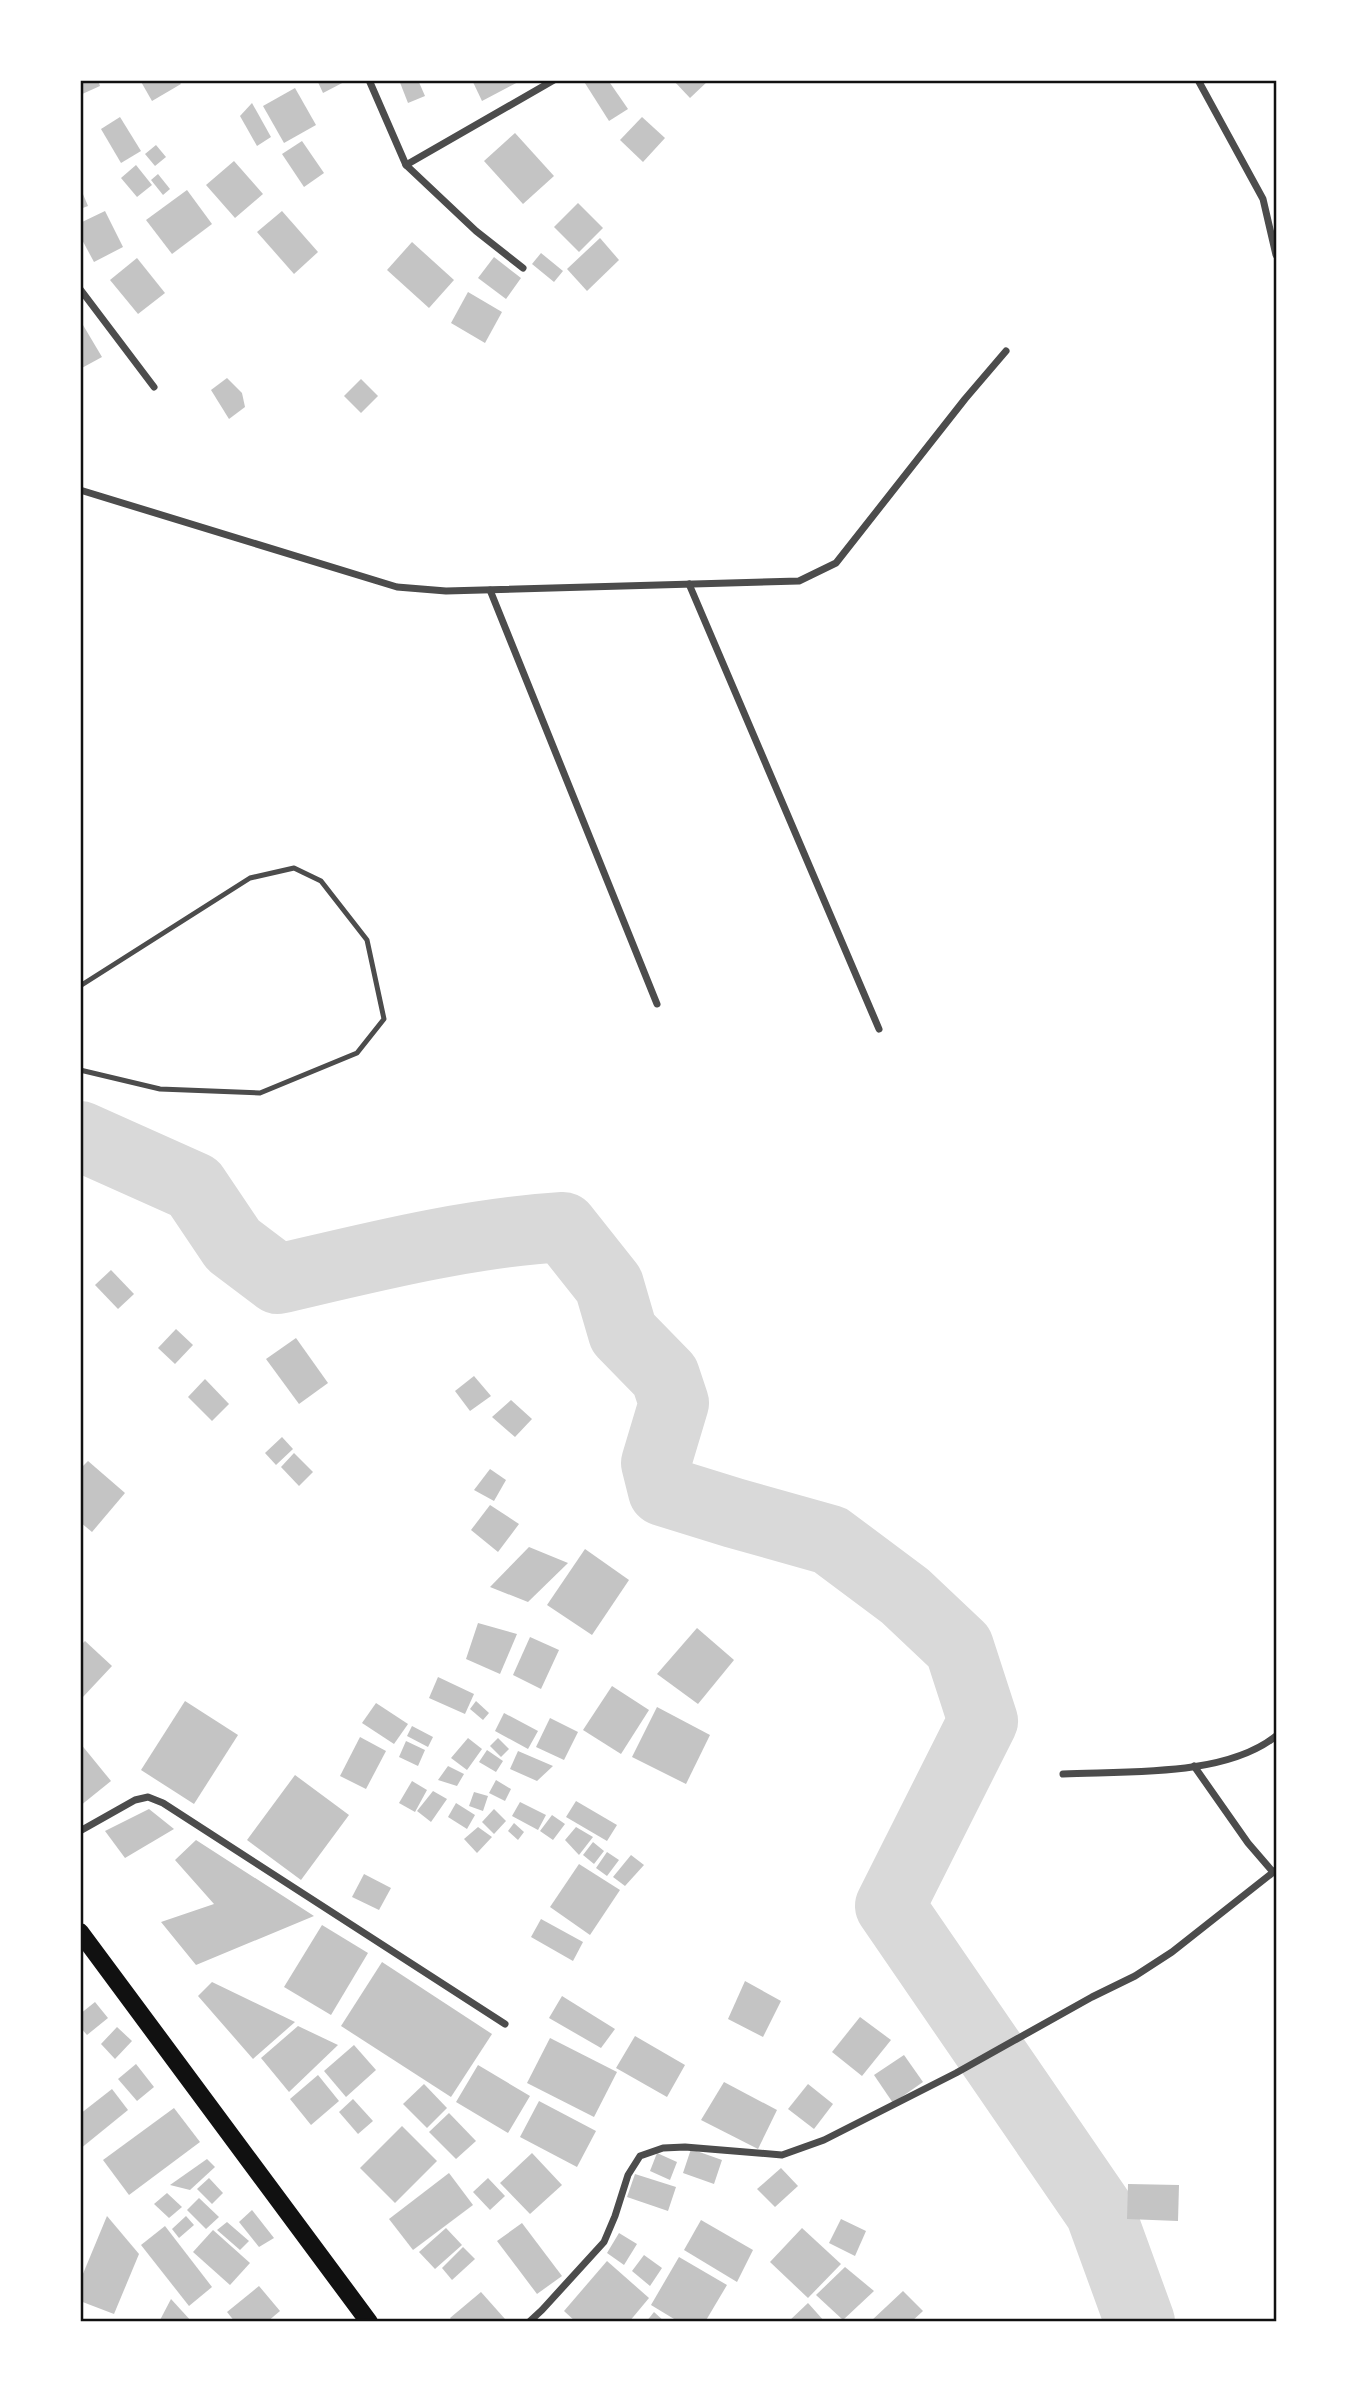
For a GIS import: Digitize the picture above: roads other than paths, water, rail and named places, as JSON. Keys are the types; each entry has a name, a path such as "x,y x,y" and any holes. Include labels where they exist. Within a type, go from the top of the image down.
{"main road":[{"path":"80,1932 369,2322"}],"street":[{"path":"369,80 406,165 476,231 523,268"},
{"path":"406,165 554,80"},
{"path":"1198,80 1264,199 1276,256"},
{"path":"80,289 154,387"},
{"path":"80,490 397,587 446,591 799,581 836,563 1006,351"},
{"path":"689,584 878,1029"},
{"path":"490,590 657,1004"},
{"path":"1063,1774 1173,1769 1230,1760 1267,1744 1276,1736"},
{"path":"529,2322 604,2242 628,2175 640,2156 663,2148 685,2147 782,2155 824,2140 944,2080 1092,1997 1135,1976 1172,1952 1275,1871 1248,1843 1194,1766"},
{"path":"80,1831 135,1800 148,1797 163,1803 505,2024"}],"lane":[{"path":"80,986 250,878 294,868 321,881 367,940 384,1019 357,1053 260,1093 160,1088 80,1070"}],"waterway":[{"path":"80,1136 194,1187 233,1245 278,1279 455,1240 563,1227 609,1285 623,1333 665,1376 674,1403 656,1463 663,1491 830,1540 905,1596 959,1647 983,1721 890,1906 1100,2212 1140,2322"}]}
